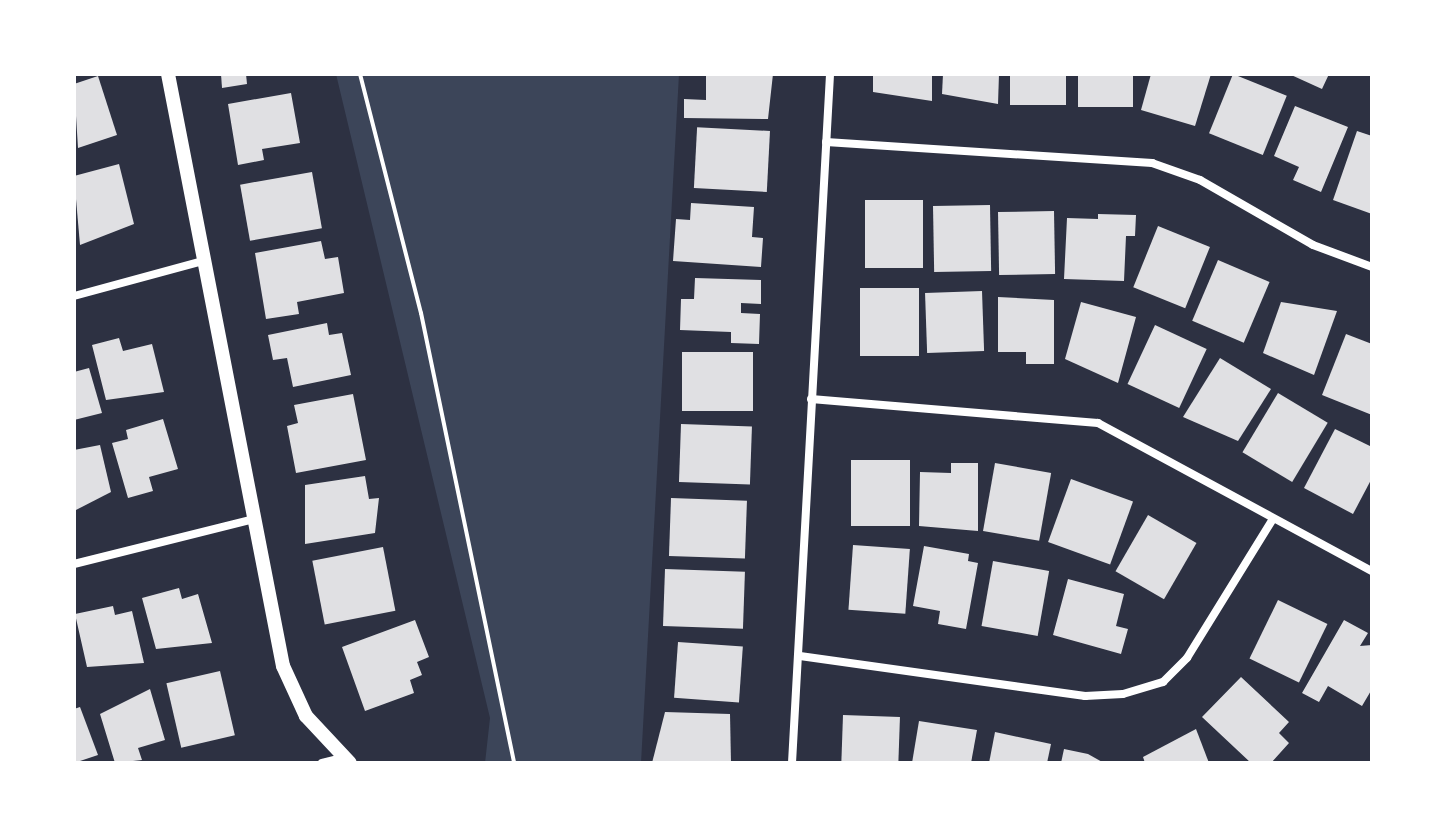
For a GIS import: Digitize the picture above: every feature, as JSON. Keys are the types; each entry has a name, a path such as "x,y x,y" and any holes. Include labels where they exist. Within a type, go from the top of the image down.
{"street":[{"path":"168,74 251,520 283,666 306,716 346,760"},
{"path":"792,763 830,74"},
{"path":"826,142 1152,163 1200,180 1313,245 1372,267"},
{"path":"74,296 203,261"},
{"path":"811,399 1098,423 1372,571"},
{"path":"800,656 1085,696 1123,694 1163,682 1187,658 1273,519"},
{"path":"74,564 251,520"},
{"path":"322,763 346,760"}],"path":[{"path":"360,74 421,313 514,763"}],"shaded area":[{"path":"336,74 679,74 641,763 485,763 490,718"}],"building":[{"path":"221,74 246,74 247,84 222,88"},
{"path":"706,74 773,74 768,119 684,118 684,99 706,100"},
{"path":"873,74 932,74 932,101 873,92"},
{"path":"943,74 999,74 998,104 942,94"},
{"path":"1010,74 1066,74 1066,105 1010,105"},
{"path":"1078,74 1133,74 1133,107 1078,107"},
{"path":"1151,74 1211,74 1195,126 1141,110"},
{"path":"1233,74 1287,96 1263,155 1209,133"},
{"path":"1289,74 1329,74 1322,89"},
{"path":"98,76 117,135 78,148 74,84"},
{"path":"291,93 300,143 262,149 264,160 238,165 228,104"},
{"path":"1295,106 1348,127 1321,192 1293,180 1299,167 1274,156"},
{"path":"697,127 770,131 767,192 694,188"},
{"path":"1357,131 1372,136 1372,214 1333,200"},
{"path":"119,164 134,224 80,245 74,176"},
{"path":"312,172 322,228 250,241 240,185"},
{"path":"865,200 923,200 923,268 865,268"},
{"path":"691,203 754,207 752,237 763,238 761,267 673,261 676,219 690,220"},
{"path":"990,205 991,271 934,272 933,206"},
{"path":"1054,211 1055,274 999,275 998,212"},
{"path":"1098,214 1136,215 1135,236 1126,236 1124,281 1064,279 1067,218 1098,219"},
{"path":"1158,226 1210,247 1185,308 1133,287"},
{"path":"321,241 325,259 338,257 344,293 297,302 299,314 266,319 255,253"},
{"path":"1218,260 1270,282 1244,343 1192,321"},
{"path":"695,278 761,280 761,304 741,303 741,313 760,314 759,344 731,343 731,332 680,330 681,299 694,299"},
{"path":"860,288 919,288 919,356 860,356"},
{"path":"982,291 984,351 927,353 925,293"},
{"path":"998,297 1054,300 1054,364 1026,364 1026,352 998,352"},
{"path":"1081,302 1136,317 1118,383 1065,359"},
{"path":"1281,302 1337,311 1314,375 1263,353"},
{"path":"327,323 329,335 342,333 351,375 293,387 287,358 273,360 268,335"},
{"path":"1155,325 1207,349 1179,408 1128,384"},
{"path":"1346,334 1372,344 1372,415 1322,395"},
{"path":"119,338 123,351 152,344 164,392 106,400 92,345"},
{"path":"682,352 753,352 753,411 682,411"},
{"path":"1220,358 1271,389 1238,441 1183,417"},
{"path":"89,368 102,413 74,420 74,372"},
{"path":"1278,393 1328,423 1292,482 1242,452"},
{"path":"353,394 366,460 296,473 287,426 298,423 294,405"},
{"path":"163,419 178,469 149,477 153,491 128,498 112,443 128,439 126,430"},
{"path":"681,424 752,426 750,484 679,482"},
{"path":"1335,429 1372,447 1372,478 1353,514 1304,488"},
{"path":"100,445 111,492 74,511 74,450"},
{"path":"851,460 910,460 910,526 851,526"},
{"path":"951,463 978,463 978,531 919,526 920,472 951,473"},
{"path":"995,463 1051,473 1039,541 983,531"},
{"path":"365,476 369,499 379,498 375,533 305,544 305,485"},
{"path":"1071,479 1133,502 1110,565 1048,542"},
{"path":"671,498 747,501 745,559 669,556"},
{"path":"1148,515 1196,543 1164,599 1116,571"},
{"path":"853,545 910,549 905,614 848,610"},
{"path":"924,546 969,554 968,561 978,563 966,629 938,624 940,611 913,606"},
{"path":"383,547 395,611 325,625 312,561"},
{"path":"993,561 1049,571 1038,636 982,626"},
{"path":"665,569 745,572 743,629 663,626"},
{"path":"1068,579 1124,594 1116,626 1128,629 1121,654 1053,635"},
{"path":"179,588 182,599 198,594 212,643 156,649 142,598"},
{"path":"1278,600 1327,624 1299,683 1250,658"},
{"path":"113,606 115,615 132,611 144,663 87,667 75,614"},
{"path":"415,620 429,657 417,662 422,675 410,680 414,693 365,711 342,647"},
{"path":"1344,620 1368,633 1360,646 1372,645 1372,689 1362,706 1328,686 1319,702 1302,693"},
{"path":"678,642 743,647 739,702 674,698"},
{"path":"220,671 235,735 181,748 166,683"},
{"path":"1241,677 1289,722 1279,733 1289,743 1271,763 1251,763 1202,717"},
{"path":"150,689 165,740 138,748 142,760 115,763 100,714"},
{"path":"80,707 98,755 74,763 74,709"},
{"path":"665,712 730,714 731,763 652,763"},
{"path":"843,715 900,717 898,763 841,763"},
{"path":"919,721 977,730 971,763 912,763"},
{"path":"1196,729 1209,763 1145,763 1143,757"},
{"path":"995,732 1051,744 1047,763 989,763"},
{"path":"1064,749 1088,754 1104,763 1061,763"}]}
